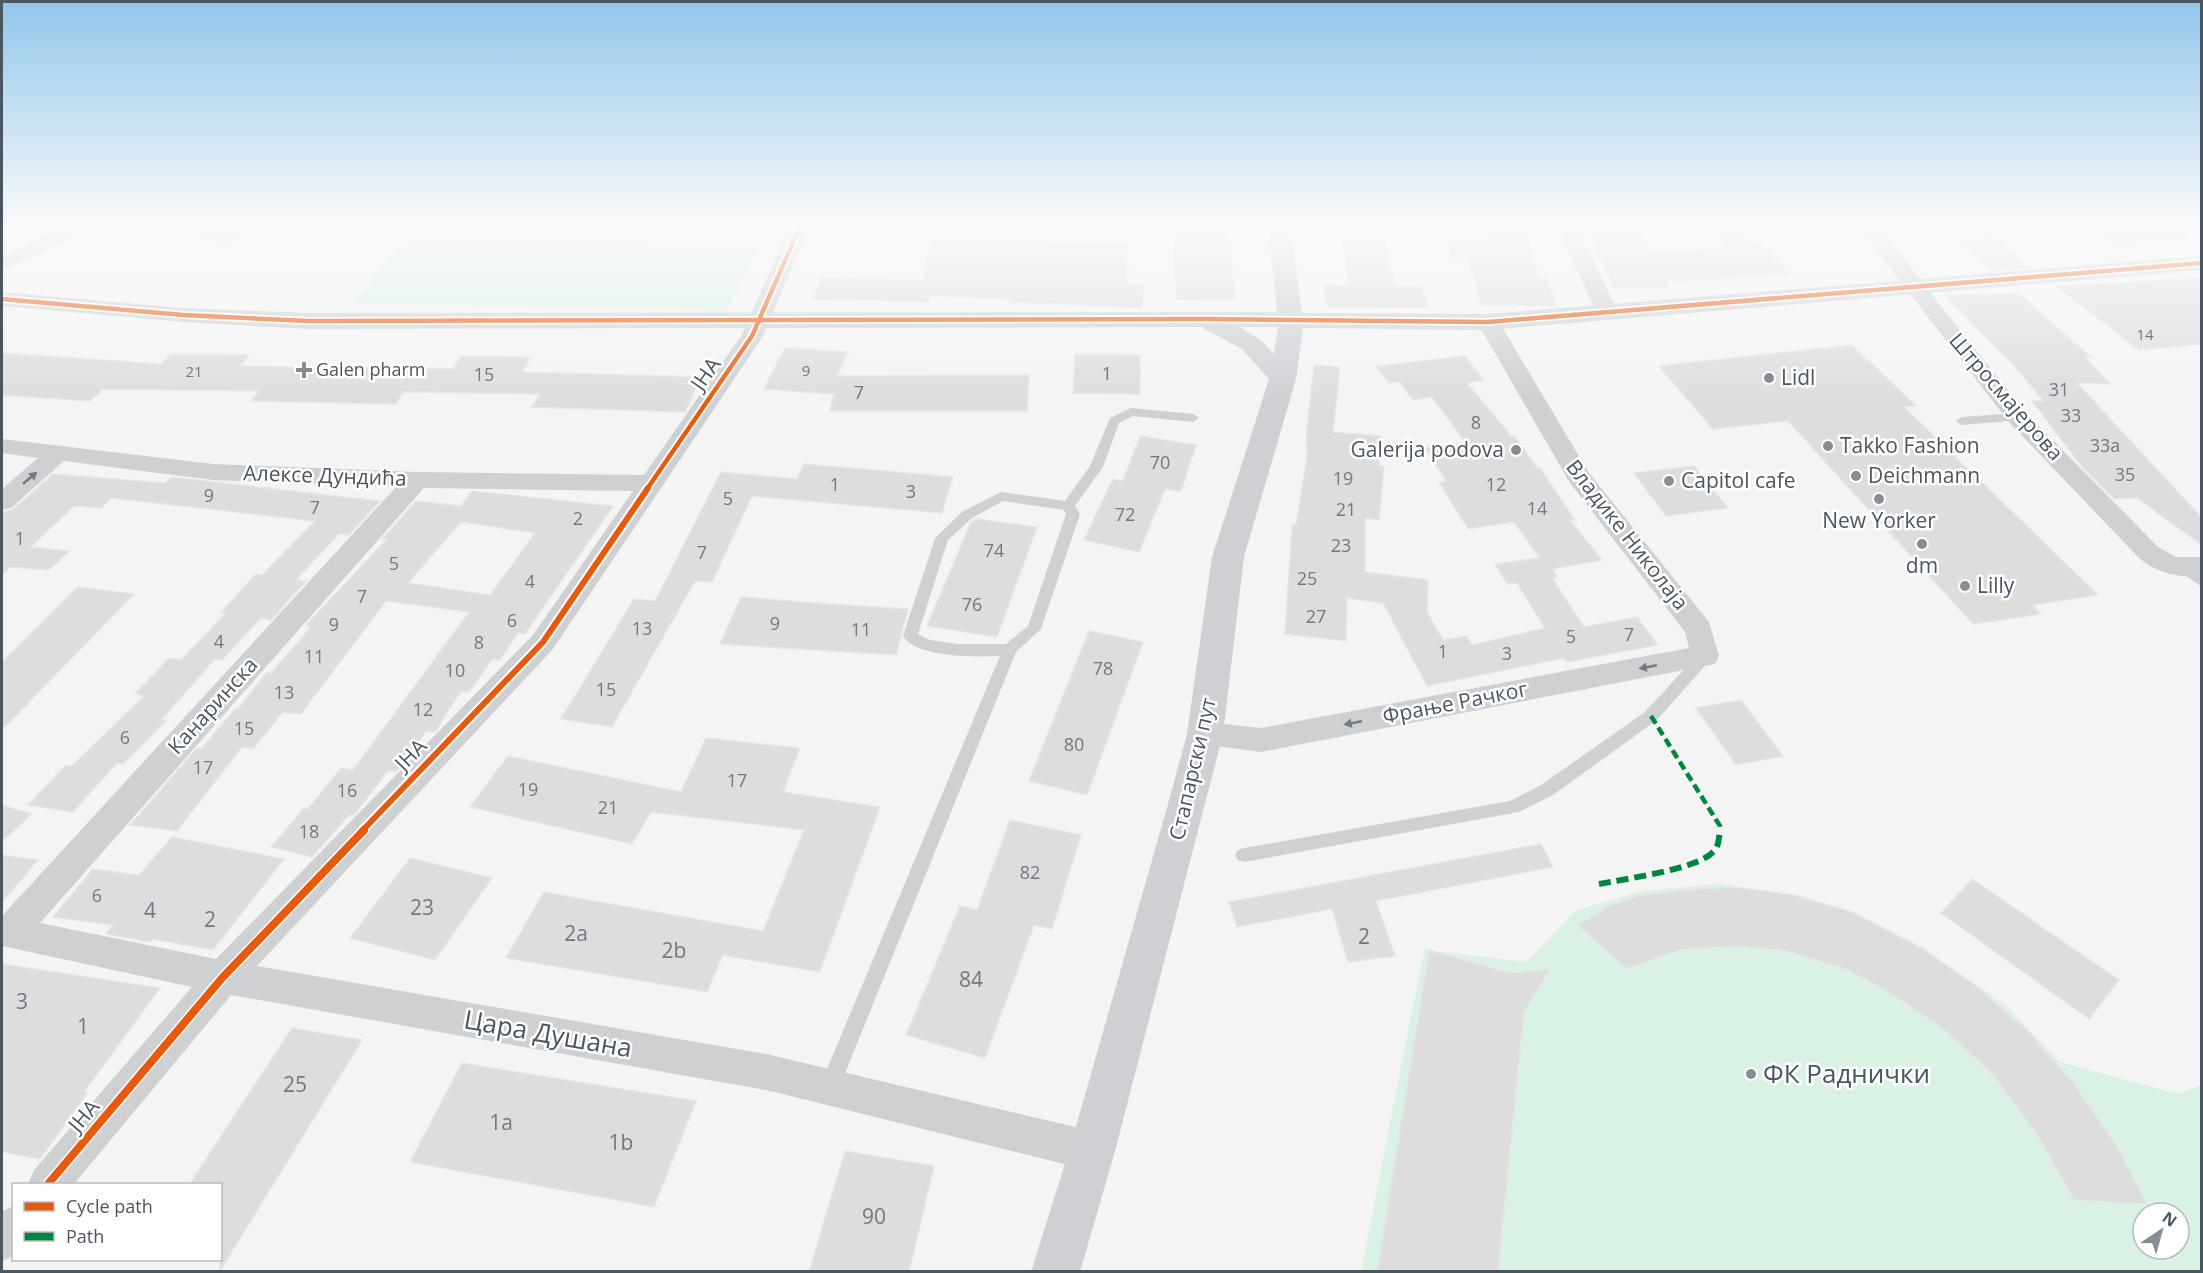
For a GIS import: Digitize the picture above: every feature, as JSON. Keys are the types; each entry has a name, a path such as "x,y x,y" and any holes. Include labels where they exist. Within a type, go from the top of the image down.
{"street":[{"name":"ЈНА","path":"50,1183 223,977 543,642 752,336 775,283"},
{"name":"Стапарски пут","path":"1055,1272 1092,1151 1205,734 1228,557 1284,374 1291,321 1286,283"},
{"path":"1594,283 1607,312"},
{"path":"2,299 183,315 309,321 759,320 804,322 1206,319 1378,323 1488,322 1932,283"},
{"name":"Штросмајерова","path":"1911,285 2017,417 2158,560 2196,572"},
{"path":"1206,319 1251,344 1284,374 1299,355 1314,346 1378,323"},
{"name":"Владике Николаја","path":"1488,322 1579,477 1699,629 1705,656"},
{"name":"Алексе Дундића","path":"2,446 213,472 417,480 650,483"},
{"path":"2,502 58,454"},
{"name":"Канаринска","path":"5,932 417,480"},
{"name":"Фрање Рачког","path":"1205,734 1261,740 1705,656"},
{"name":"Цара Душана","path":"5,932 223,977 766,1072 1092,1151"},
{"path":"2,1240 12,1228"}],"lane":[{"path":"1068,506 1096,467 1114,421 1121,415 1131,412 1193,418"},
{"path":"1962,421 2017,417"},
{"path":"830,1086 1010,649 1034,629 1073,514 1068,506 1001,496 967,514 942,538 910,636 915,642 927,646 996,651 1010,649"},
{"path":"1244,855 1513,807 1547,790 1651,716 1705,656"}],"green space":[{"path":"369,283 741,283 727,311 353,303"},
{"name":"ФК Раднички","path":"1719,884 1802,896 1866,919 1935,956 2006,1006 2060,1062 2178,1094 2201,1085 2201,1271 1361,1272 1424,950 1526,962 1575,911 1642,891"}],"building":[{"path":"819,283 1144,285 1142,308 930,296 928,302 813,299"},
{"path":"1176,283 1233,283 1235,300 1176,299"},
{"path":"1349,283 1421,286 1428,308 1328,307 1323,285 1349,286"},
{"path":"1475,283 1548,283 1556,306 1481,305"},
{"path":"1611,283 1667,283 1669,287 1613,288"},
{"path":"2202,283 2202,344 2139,350 2056,286"},
{"path":"2020,294 2092,358 2086,358 2110,384 2077,383 2202,518 2202,545 2137,498 2114,499 2083,468 2032,401 2044,401 2010,361 1944,295"},
{"path":"1852,345 1916,406 1904,407 2098,595 2032,605 2041,614 1973,624 1788,421 1713,429 1659,366"},
{"path":"785,348 848,352 837,376 1029,375 1027,411 830,411 834,394 764,389"},
{"path":"2,353 161,364 170,354 249,355 240,366 453,369 461,356 531,357 522,372 701,377 685,412 532,407 540,394 403,392 396,404 251,401 259,391 103,389 90,401 2,395"},
{"path":"1075,354 1140,355 1140,394 1073,393"},
{"path":"1465,356 1484,380 1467,383 1511,436 1514,436 1538,469 1540,468 1575,520 1570,520 1602,560 1553,569 1557,577 1552,578 1584,627 1637,617 1658,645 1567,662 1564,658 1427,686 1383,603 1347,598 1346,641 1285,634 1292,525 1296,525 1308,449 1306,449 1307,429 1314,365 1340,367 1333,432 1380,436 1379,465 1384,466 1379,520 1365,518 1365,572 1428,580 1427,612 1443,640 1467,636 1472,645 1545,628 1517,583 1507,584 1495,564 1540,558 1514,522 1468,529 1439,482 1446,481 1425,448 1466,443 1432,397 1413,400 1400,382 1389,383 1376,366"},
{"path":"1140,436 1196,445 1181,491 1165,489 1139,552 1084,540 1113,479 1123,481"},
{"path":"804,464 953,477 942,513 752,496 712,582 695,581 612,727 561,719 634,599 655,601 721,472 797,479"},
{"path":"1694,466 1728,508 1666,516 1634,473"},
{"path":"53,474 165,483 171,477 380,501 349,535 339,534 296,580 306,581 271,620 261,618 222,660 215,659 161,720 166,721 123,764 117,763 73,812 28,805 66,765 72,766 144,696 135,694 169,658 181,660 226,613 221,612 256,574 262,575 315,521 111,498 101,508 74,506 31,547 69,551 49,570 10,567 2,575 2,512 12,510"},
{"path":"472,491 613,506 525,634 518,633 500,660 492,659 469,692 461,691 435,732 426,731 404,764 396,772 388,771 354,815 349,815 312,857 271,847 304,808 308,809 341,768 353,770 469,612 386,601 301,714 283,712 253,749 242,747 177,831 130,825 197,748 201,749 235,709 238,709 267,672 271,673 305,634 310,626 306,625 387,539 382,539 416,501 461,506","holes":["461,522 535,533 490,595 408,583"]},
{"path":"976,519 1037,527 997,637 927,626 971,522"},
{"path":"78,587 134,594 2,730 2,662"},
{"path":"741,597 908,609 896,655 720,644"},
{"path":"1089,631 1143,642 1087,795 1029,781"},
{"path":"1741,700 1783,756 1736,765 1696,708"},
{"path":"706,738 800,748 783,792 880,807 820,972 723,955 707,992 506,958 544,892 763,931 804,830 651,812 632,844 470,807 508,756 681,792"},
{"path":"2,805 31,814 2,842"},
{"path":"1010,820 1081,835 1052,929 1034,925 985,1058 906,1035 960,906 977,910"},
{"path":"172,837 284,859 213,950 153,939 150,942 106,934 113,925 53,917 93,869 139,875"},
{"path":"1541,844 1553,867 1376,901 1395,956 1348,962 1332,909 1237,927 1229,902"},
{"path":"2,855 38,860 2,902"},
{"path":"410,858 492,878 435,960 350,938"},
{"path":"1972,879 2119,980 2089,1019 1941,913"},
{"path":"1733,887 1793,895 1852,912 1922,948 1975,985 2028,1031 2074,1084 2117,1146 2145,1201 2131,1201 2131,1203 2074,1200 2039,1138 1994,1076 1947,1032 1900,999 1848,970 1787,951 1735,946 1679,950 1627,969 1577,925 1611,905 1638,896 1682,890"},
{"path":"1429,950 1510,973 1550,969 1524,1012 1498,1272 1377,1272"},
{"path":"2,964 160,988 84,1092 88,1092 40,1159 2,1152"},
{"path":"292,1028 362,1040 220,1271 222,1183 190,1183"},
{"path":"462,1063 696,1101 654,1207 410,1162"},
{"path":"845,1151 934,1166 909,1272 809,1272"}],"marked path":[{"path":"1599,884 1692,863 1713,853 1718,844 1720,826 1651,716"}],"cycle path":[{"path":"49,1183 223,977 543,642 752,336 775,283"},
{"path":"2,299 183,315 309,321 1206,319 1488,322 1955,283"}],"place":[{"name":"Galen pharm","path":"304,370"},
{"name":"Lidl","path":"1769,378"},
{"name":"Takko Fashion","path":"1828,446"},
{"name":"Galerija podova","path":"1516,450"},
{"name":"Deichmann","path":"1856,476"},
{"name":"Capitol cafe","path":"1669,481"},
{"name":"New Yorker","path":"1879,499"},
{"name":"dm","path":"1922,544"},
{"name":"Lilly","path":"1965,586"},
{"name":"ФК Раднички","path":"1751,1074"}]}
